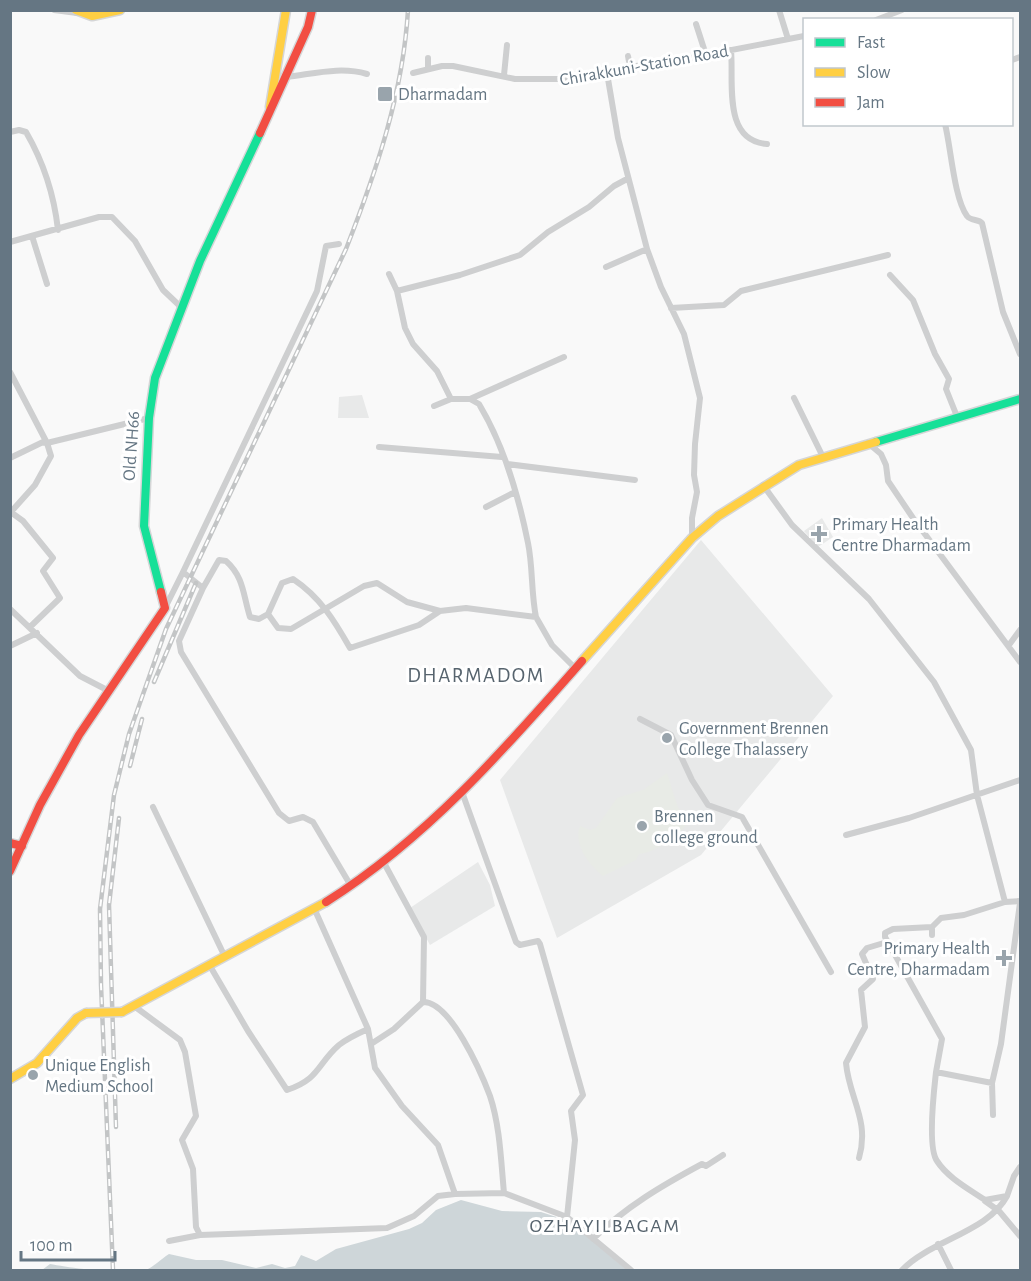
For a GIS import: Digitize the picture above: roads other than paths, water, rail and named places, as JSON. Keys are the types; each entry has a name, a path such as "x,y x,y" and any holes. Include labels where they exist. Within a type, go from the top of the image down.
{"main road":[{"path":"77,12 92,16 120,10"},
{"path":"269,114 286,10"},
{"name":"Old NH66","path":"165,608 144,526 149,418 155,378 200,261 286,77 308,27 312,10"},
{"path":"10,1079 37,1063 77,1018 86,1013 122,1012 210,966 351,886 462,792 498,758 692,538 718,516 763,485 799,465 1020,399"},
{"path":"10,871 40,805 79,735 165,608"},
{"path":"10,843 22,846"}],"street":[{"path":"54,10 77,12"},
{"path":"778,10 788,39"},
{"path":"878,16 902,10"},
{"path":"696,24 706,55"},
{"name":"Chirakkuni-Station Road","path":"413,73 453,66 506,77 551,81 583,79 630,67 803,36"},
{"path":"506,77 504,75 507,45"},
{"path":"731,50 732,108 741,134 757,143 767,144"},
{"path":"628,56 630,67"},
{"path":"428,58 428,69"},
{"path":"286,77 333,70 353,70 367,74"},
{"path":"607,73 627,179 647,249 684,334 700,398 693,475 697,492 692,518 692,538"},
{"path":"945,126 956,187 965,214 972,220 982,223 1003,312 1020,354"},
{"path":"10,132 19,130 26,132 44,166 55,203 58,230"},
{"path":"397,291 460,276 520,255 548,232 589,207 614,186 627,179"},
{"path":"10,242 99,217 112,217 135,242 163,290 182,308"},
{"path":"32,236 47,284"},
{"path":"165,608 317,291 326,246 339,244"},
{"path":"606,267 647,249"},
{"path":"671,308 724,305 741,291 888,255"},
{"path":"389,274 397,291 405,328 412,344 437,371 451,399"},
{"path":"890,275 913,300 935,354 949,379 946,389 958,419"},
{"path":"434,406 451,399 470,399 564,357"},
{"path":"10,372 48,443 51,456 35,485 11,513 23,521 53,558 43,571 60,598 31,626"},
{"path":"794,398 823,457"},
{"path":"470,399 482,409 507,464 528,544 536,617 552,645 576,669"},
{"path":"10,458 43,442 48,443 149,418"},
{"path":"868,443 881,454 886,465 888,481 901,500 1020,662"},
{"path":"379,447 502,457"},
{"path":"507,464 634,480"},
{"path":"763,485 792,525 869,599 934,681 971,750 976,795 1005,902"},
{"path":"486,507 515,492"},
{"path":"351,886 313,822 303,818 289,821 279,813 181,652 179,642 202,588 219,560 226,561 239,575 250,616 259,619 268,614 282,583 293,579 310,590 326,607 350,648 419,625 441,611"},
{"path":"183,572 202,588"},
{"path":"268,614 278,628 287,629 364,586 377,583 407,602 441,611 466,608 536,617"},
{"path":"10,609 31,626 80,676 109,691"},
{"path":"1009,645 1020,630"},
{"path":"10,646 37,633"},
{"path":"640,719 671,735 692,780 708,805 742,817 831,972"},
{"path":"846,835 909,818 1020,780"},
{"path":"462,792 516,942 520,945 538,941 540,944 574,1058 582,1099 571,1111 575,1140 567,1217"},
{"path":"153,807 225,957"},
{"path":"371,1044 394,1029 423,1002 424,936 382,861"},
{"path":"993,1115 992,1083 1001,1044 1020,902 1005,902 964,915 941,918 932,931 893,929 885,933 887,942 942,1039 932,1114 934,1159 944,1171 999,1211 1020,1236"},
{"path":"314,908 368,1029 373,1062 380,1077 441,1150 455,1194"},
{"path":"859,1158 862,1140 861,1116 846,1063 866,1027 861,990 873,979 862,954 867,948 887,942"},
{"path":"210,966 286,1090 301,1085 313,1076 338,1046 368,1029"},
{"path":"423,1002 436,1005 460,1034 490,1096 504,1192"},
{"path":"134,1006 180,1040 185,1052 196,1116 182,1140 193,1169 196,1227 200,1235"},
{"path":"936,1072 992,1083"},
{"path":"593,1239 612,1220 666,1183 702,1164 706,1166 723,1155"},
{"path":"902,1270 938,1244 999,1211 1020,1167"},
{"path":"169,1241 200,1235 387,1227 414,1216 438,1197 504,1192 567,1217 631,1270"},
{"path":"985,1200 1008,1196"},
{"path":"938,1244 951,1270"}],"railway":[{"path":"113,1270 100,909 114,795 129,734 166,629 346,249 357,220 394,102 408,10"},
{"path":"154,682 196,583"},
{"path":"130,766 142,719"},
{"path":"116,1127 109,905 119,818"}],"place":[{"name":"Dharmadam","path":"385,94"},
{"name":"Primary Health Centre Dharmadam","path":"819,534"},
{"name":"Government Brennen College Thalassery","path":"667,738"},
{"name":"Brennen college ground","path":"642,826"},
{"name":"Primary Health Centre, Dharmadam","path":"1004,958"},
{"name":"Unique English Medium School","path":"33,1075"}],"district":[{"name":"DHARMADOM","path":"476,675"},
{"name":"OZHAYILBAGAM","path":"605,1225"}]}
